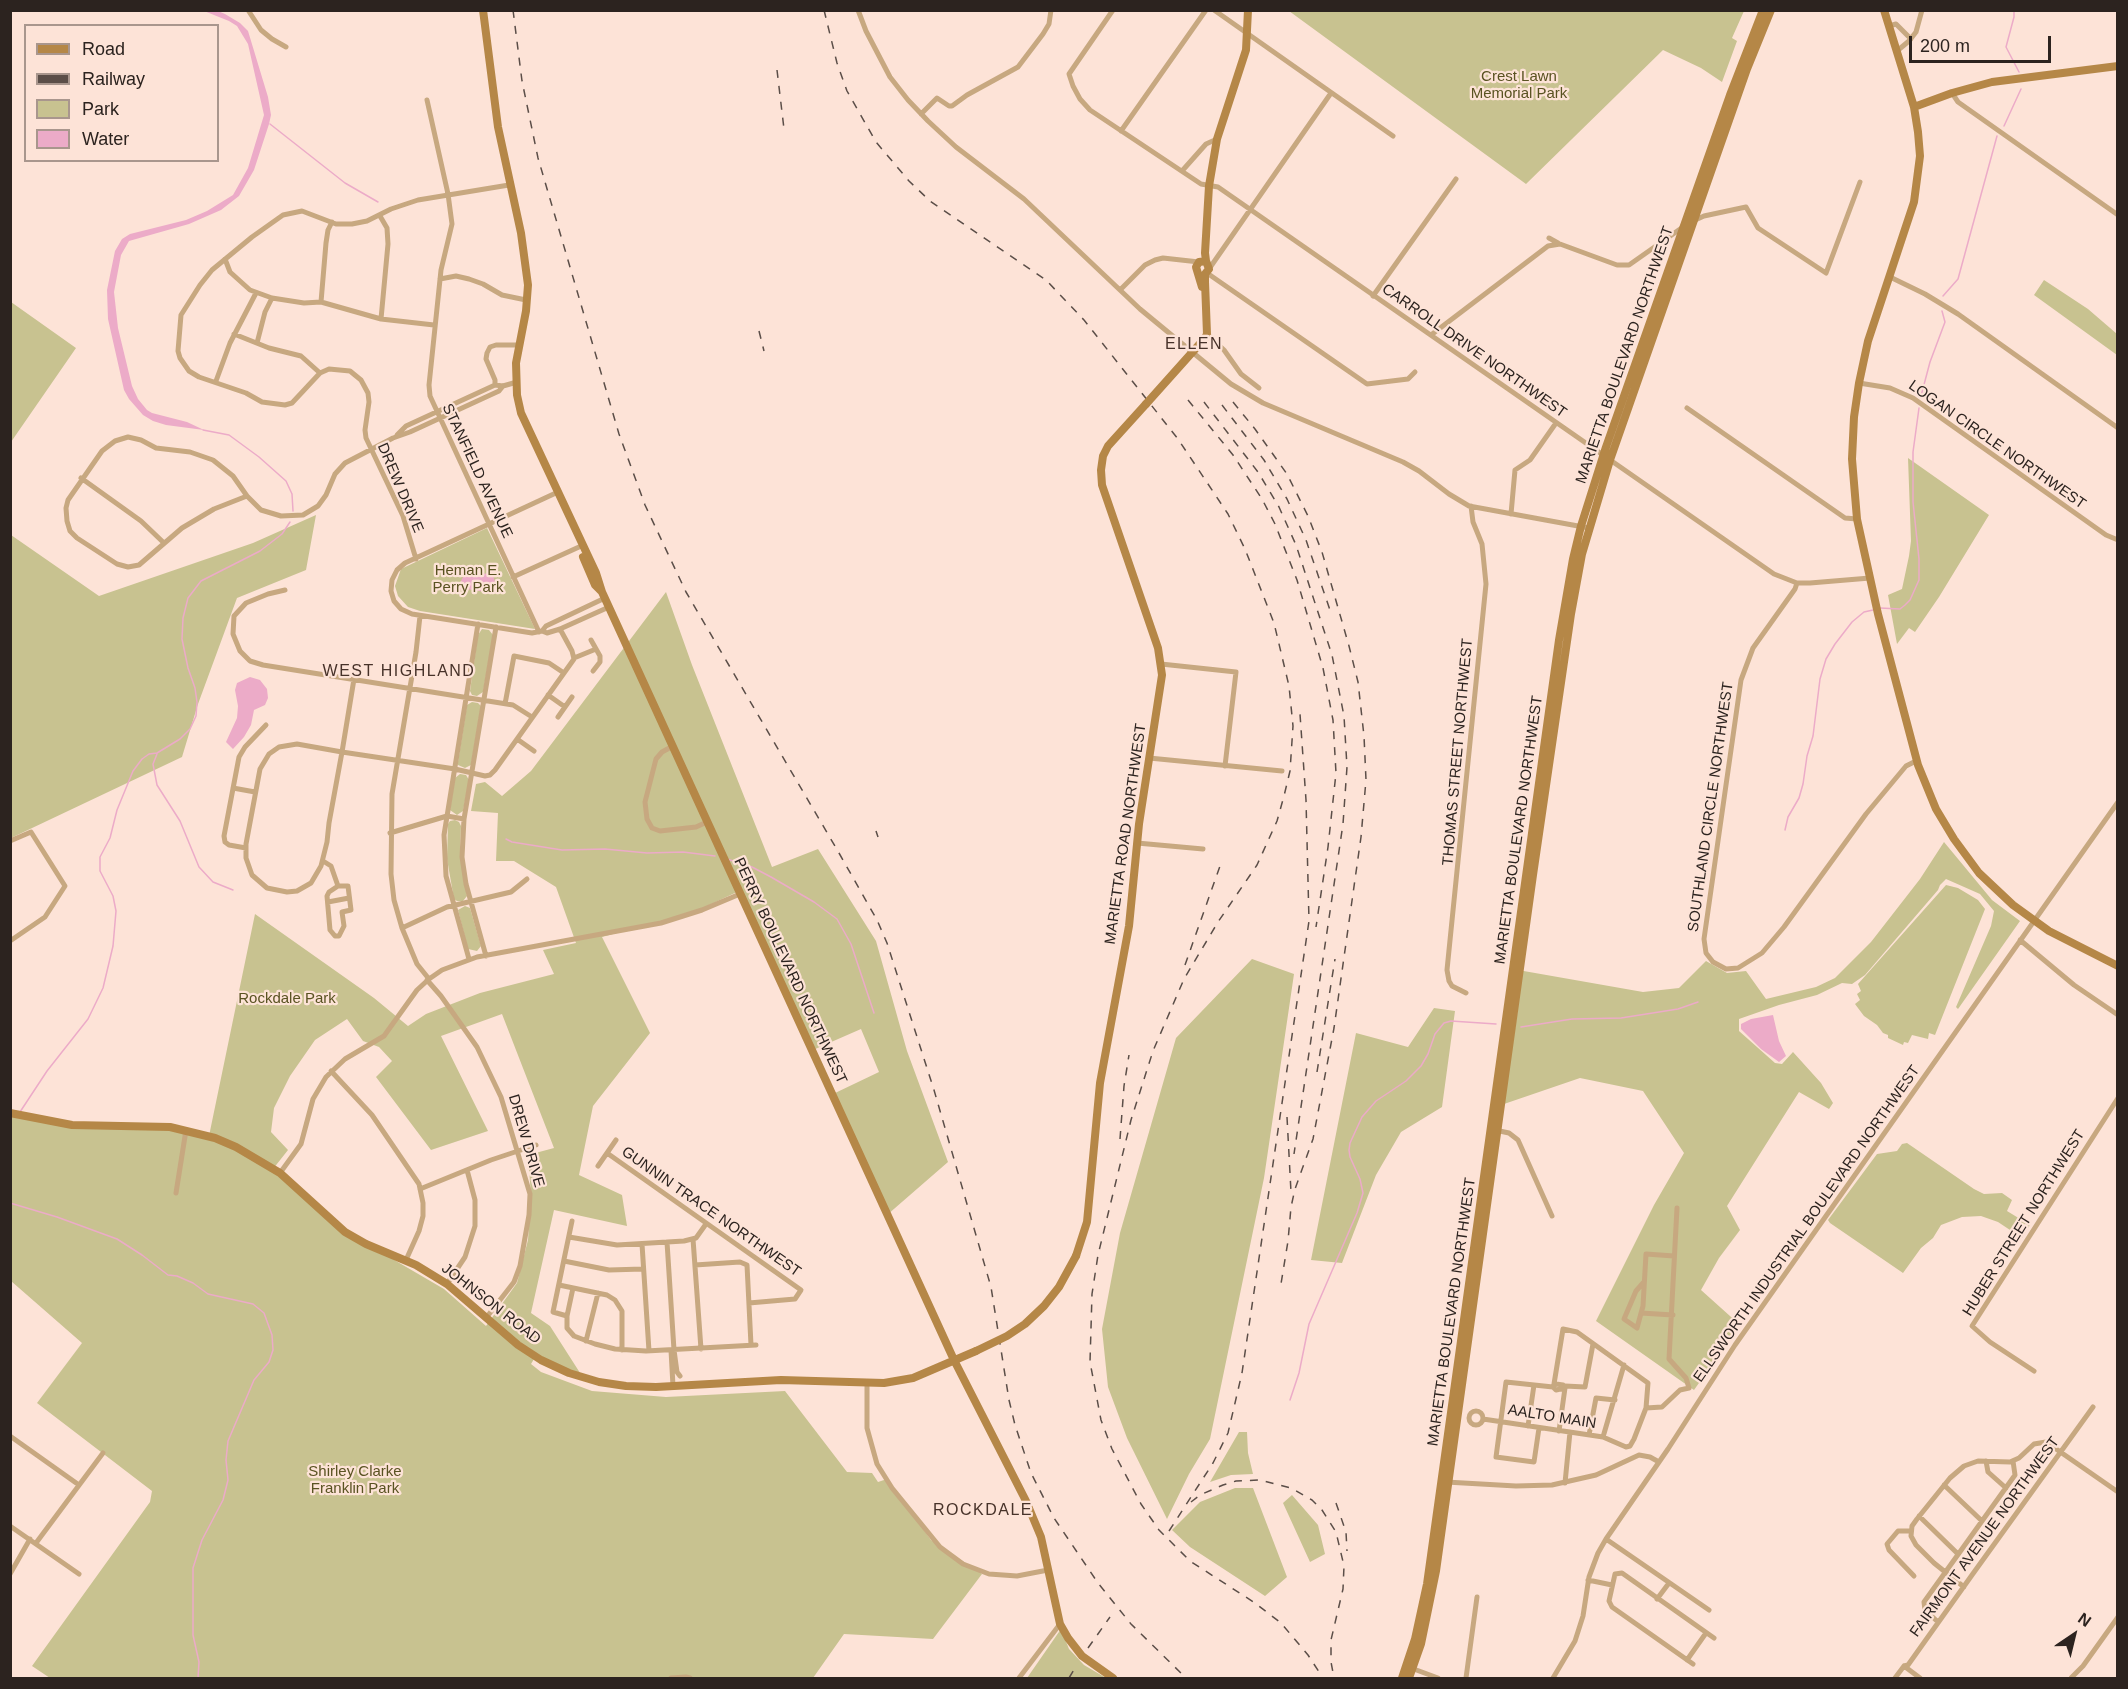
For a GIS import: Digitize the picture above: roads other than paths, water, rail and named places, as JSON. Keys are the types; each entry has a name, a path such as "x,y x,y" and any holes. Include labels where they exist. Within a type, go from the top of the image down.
{"street":[{"path":"248,10 261,30 286,47"},
{"name":"PERRY BOULEVARD NORTHWEST","path":"483,10 498,128 521,233 528,285 519,345 517,395 524,420 595,585 603,595"},
{"path":"858,10 890,77 921,114 956,147 1047,219 1120,290 1181,344 1232,384 1263,403 1403,462 1419,471 1461,503 1585,527"},
{"path":"921,114 937,98 952,106 967,95 1018,67 1049,24 1051,10"},
{"name":"CARROLL DRIVE NORTHWEST","path":"1113,10 1071,70 1070,77 1080,99 1090,110 1201,184 1218,187 1774,574 1797,583 1869,579"},
{"path":"1121,131 1206,10"},
{"path":"1214,10 1393,136"},
{"path":"1248,10 1248,35 1243,63 1217,139 1209,186 1204,267 1206,336 1224,350 1240,374 1259,388"},
{"name":"MARIETTA BOULEVARD NORTHWEST","path":"1607,458 1730,95 1763,10"},
{"path":"1402,1678 1410,1668 1421,1644 1432,1596 1444,1482 1457,1417 1494,1130 1585,527 1607,458 1695,220 1747,69 1771,10"},
{"path":"1884,10 1914,107 1919,143 1918,179 1911,211 1868,342 1858,383 1852,451 1857,519 1869,579 1916,761 1936,809 1963,853 1994,888 2034,921 2065,940 2118,966"},
{"path":"1897,51 1916,32 1922,10"},
{"path":"1889,26 1896,24 1911,39"},
{"path":"1914,107 1952,93 2011,78 2118,66"},
{"path":"1952,93 1958,102 2118,215"},
{"path":"1204,267 1250,210 1333,94"},
{"name":"STANFIELD AVENUE","path":"427,100 448,195 452,224 440,279 429,385 430,396 513,577 541,631"},
{"path":"1182,171 1206,144 1217,139"},
{"path":"1373,296 1456,179"},
{"path":"1431,335 1542,249 1560,244 1617,265 1629,265 1695,220 1746,207 1758,228 1826,273 1860,182"},
{"path":"234,333 257,344 301,356 320,373 292,403 285,405 262,402 216,381 199,377 189,372 180,358 178,343 181,315 212,270 252,237 289,212 310,213 332,222 352,224 367,221 418,200 509,185"},
{"path":"380,216 387,228 388,244 381,319"},
{"path":"321,302 326,243 332,222"},
{"path":"1549,238 1565,246"},
{"path":"1120,290 1145,265 1155,260 1163,258 1204,267 1367,384 1408,379 1415,372"},
{"path":"225,259 230,272 256,293 304,303 321,302 381,319 435,325"},
{"path":"440,279 456,276 469,279 502,295 526,300"},
{"path":"1890,277 1958,314 2118,428"},
{"path":"216,381 234,333 256,293"},
{"path":"257,344 272,298"},
{"name":"MARIETTA ROAD NORTHWEST","path":"954,1360 1007,1336 1025,1324 1044,1306 1064,1280 1076,1256 1087,1222 1100,1083 1129,926 1137,843 1162,675 1158,648 1101,478 1102,463 1108,446 1206,336"},
{"path":"495,385 486,359 490,347 519,345"},
{"name":"DREW DRIVE","path":"320,373 329,369 344,370 354,374 361,380 368,393 366,438 403,516 416,559"},
{"path":"393,438 406,426 436,411 495,385 503,386 517,382"},
{"name":"LOGAN CIRCLE NORTHWEST","path":"1858,383 1890,388 1912,398 2106,535 2118,540"},
{"path":"247,496 199,517 139,565 128,567 108,559 77,538 70,531 67,521 68,500 81,478 107,445 128,437 141,440 156,448 189,452 213,460 241,485 247,496 261,510 280,516 303,515 318,506 340,467 357,456 499,391 503,386"},
{"path":"1687,408 1845,518 1857,519"},
{"path":"1511,514 1515,470 1530,460 1556,423"},
{"path":"81,478 141,520 164,543"},
{"path":"556,493 405,563 397,570 390,586 397,605 406,612 420,616 532,633 541,631 547,633 560,629 609,607"},
{"name":"PERRY BOULEVARD NORTHWEST","path":"556,493 596,573 603,595 954,1360 1026,1501 1041,1537 1060,1624"},
{"name":"THOMAS STREET NORTHWEST","path":"1466,993 1452,986 1447,970 1486,584 1482,544 1473,522 1471,506"},
{"path":"513,577 579,547"},
{"name":"SOUTHLAND CIRCLE NORTHWEST","path":"1797,583 1753,648 1741,680 1704,939 1706,953 1713,962 1726,969 1733,969 1743,966 1762,953 1784,927 1866,814 1906,766 1916,761"},
{"path":"285,590 246,603 234,616 233,634 240,651 250,661 262,665 513,705 532,717"},
{"path":"541,631 546,626 603,595"},
{"name":"DREW DRIVE","path":"420,616 392,794 390,833 392,883 402,927 417,964 477,1047 501,1097 530,1194 529,1215 520,1266 514,1282 486,1318"},
{"path":"469,959 453,906 444,858 444,835 478,624"},
{"path":"486,956 462,857 464,819 496,627"},
{"path":"560,629 574,658"},
{"path":"591,640 600,656 600,662 593,671"},
{"path":"354,679 342,752 322,861 318,874 306,887 297,891 275,890 260,883 252,874 246,858 260,769 269,753 279,747 297,744 342,752 455,768 490,775 574,658 596,649"},
{"path":"505,704 514,656 549,663 564,674"},
{"path":"1161,664 1236,672 1225,766"},
{"path":"548,695 565,707"},
{"path":"558,717 572,697"},
{"path":"246,848 225,842 224,836 241,753 266,724"},
{"path":"517,739 534,751"},
{"path":"673,746 662,752 656,759 645,802 647,819 652,828 660,831 696,827 708,822"},
{"path":"1149,758 1282,771"},
{"path":"233,788 255,792"},
{"name":"ELLSWORTH INDUSTRIAL BOULEVARD NORTHWEST","path":"1553,1678 1570,1650 1579,1629 1588,1580 1606,1539 1735,1345 2118,802"},
{"path":"390,833 447,816 464,819"},
{"path":"10,840 31,832 65,886 45,917 11,938"},
{"path":"1137,843 1203,849"},
{"path":"322,861 331,866 338,886"},
{"path":"402,927 453,906 511,892 527,879"},
{"path":"338,886 348,886 349,898 351,910 342,912 344,927 339,936 334,936 330,930 328,892 338,886"},
{"path":"280,1173 300,1144 313,1099 331,1071 345,1059 384,1036 417,990 442,970 469,959 661,923 702,910 740,894"},
{"path":"328,902 349,898"},
{"path":"2020,940 2074,985 2118,1015"},
{"path":"331,1071 372,1115 420,1188 423,1203 422,1220 406,1260"},
{"name":"HUBER STREET NORTHWEST","path":"2034,1371 1990,1342 1972,1326 2118,1098"},
{"name":"JOHNSON ROAD","path":"15,1114 72,1125 151,1125 186,1130 236,1147 280,1173 345,1232 366,1244 406,1260 447,1284 518,1345 541,1360 569,1373 599,1382 626,1386 676,1386 781,1380 867,1383 914,1378 954,1360"},
{"path":"176,1193 186,1130"},
{"path":"1494,1130 1509,1133 1518,1140 1552,1216"},
{"name":"MARIETTA BOULEVARD NORTHWEST","path":"1444,1482 1494,1130"},
{"path":"598,1166 616,1140"},
{"path":"420,1188 536,1145"},
{"name":"GUNNIN TRACE NORTHWEST","path":"607,1153 801,1290 795,1299 749,1303"},
{"path":"447,1284 465,1257 475,1226 476,1200 467,1170"},
{"path":"1677,1208 1669,1359 1686,1378 1689,1388"},
{"path":"567,1316 553,1312 572,1221"},
{"path":"569,1237 617,1245 667,1242 693,1239 706,1224"},
{"path":"693,1239 701,1348"},
{"path":"667,1242 676,1386"},
{"path":"642,1244 649,1351"},
{"path":"1643,1283 1636,1291 1624,1319 1637,1328 1641,1313 1646,1254 1674,1256"},
{"path":"745,1263 751,1255"},
{"path":"564,1261 609,1270 643,1269"},
{"path":"573,1288 567,1328 570,1334 586,1341 622,1350 649,1351 754,1345 748,1267 745,1263 740,1262 695,1265"},
{"path":"559,1285 611,1297 622,1311 622,1350"},
{"path":"586,1341 598,1293"},
{"path":"1641,1313 1672,1315"},
{"path":"1554,1386 1563,1329 1577,1332 1648,1383 1646,1408 1662,1407 1680,1390 1689,1388 1704,1394"},
{"path":"1539,1428 1534,1462 1496,1457 1506,1382 1585,1387 1593,1344"},
{"path":"673,1350 677,1372 680,1376 676,1386"},
{"path":"1603,1437 1623,1365"},
{"path":"867,1383 867,1428 877,1464 892,1488 940,1547 963,1564 989,1574 1017,1576 1048,1570"},
{"path":"1528,1426 1534,1385"},
{"path":"1559,1431 1565,1387"},
{"path":"1589,1435 1596,1398 1615,1400"},
{"name":"FAIRMONT AVENUE NORTHWEST","path":"1895,1678 1904,1666 1908,1665 2093,1407"},
{"name":"AALTO MAIN","path":"1483,1419 1603,1437 1626,1447 1630,1446 1646,1408"},
{"name":"AALTO MAIN","path":"1468,1419 1472,1412 1476,1411 1480,1412 1483,1419"},
{"name":"AALTO MAIN","path":"1457,1417 1468,1419 1470,1423 1477,1426 1482,1423 1483,1419"},
{"path":"1565,1483 1570,1432"},
{"path":"10,1436 79,1485"},
{"path":"1964,1587 1945,1573 1916,1545 1911,1531 1919,1516 1944,1485 1964,1467 1978,1461 2003,1463 2013,1461 2039,1442 2049,1443 2118,1492"},
{"path":"36,1543 103,1453"},
{"path":"1444,1482 1516,1486 1565,1483 1596,1475 1639,1455 1659,1462"},
{"path":"1986,1461 1988,1472 2006,1488"},
{"path":"1938,1622 1923,1606 1926,1599 2006,1488 2015,1473 2013,1461"},
{"path":"1944,1485 1982,1521"},
{"path":"1919,1516 1958,1554"},
{"path":"10,1526 79,1574"},
{"path":"1911,1531 1898,1532 1888,1541 1887,1547 1914,1576"},
{"path":"10,1574 30,1539"},
{"path":"1606,1539 1709,1610"},
{"path":"1693,1664 1612,1607 1609,1602 1615,1574 1622,1573 1714,1638"},
{"path":"1588,1580 1612,1585"},
{"path":"1657,1599 1669,1583"},
{"path":"1466,1678 1477,1597"},
{"path":"2071,1678 2083,1666 2118,1617"},
{"path":"1019,1678 1060,1624 1082,1656 1113,1678"},
{"path":"1687,1660 1706,1633"},
{"path":"1904,1666 1920,1678"},
{"path":"1409,1678 1410,1668"},
{"path":"1410,1668 1438,1678"},
{"path":"671,1678 690,1678"}],"water":[{"path":"204,11 218,11 225,14 248,31 268,97 271,115 269,124 254,170 239,196 221,210 189,224 129,241 121,255 114,292 118,328 132,386 138,399 152,413 187,422 204,430 153,421 143,415 129,399 124,390 108,319 107,290 115,251 122,239 130,234 186,220 207,211 233,195 248,168 264,115 248,44 237,26"},
{"path":"489,573 493,576 498,590 493,593 466,589 462,586 463,577"},
{"path":"250,677 260,680 267,689 268,698 265,705 254,710 251,725 233,749 226,742 237,718 238,706 235,690 237,683"},
{"path":"1773,1015 1779,1041 1786,1056 1779,1062 1761,1049 1741,1029 1741,1024 1751,1019"}],"waterway":[{"path":"2014,10 2006,47 2019,72"},
{"path":"2004,126 2021,89"},
{"path":"270,124 345,183 378,202"},
{"path":"1943,296 1958,279 1997,136"},
{"path":"1921,396 1930,362 1945,322 1942,311"},
{"path":"1880,608 1900,609 1910,600 1919,580 1913,502 1913,452 1919,408"},
{"path":"203,430 229,435 286,481 292,494 293,511"},
{"path":"20,1112 47,1071 88,1019 103,988 113,946 116,911 113,896 100,871 100,857 110,838 117,810 133,771 149,754 157,753 180,739 190,729 196,716 195,688 182,639 183,618 188,598 201,581 260,551 282,534 290,522"},
{"path":"1785,830 1788,817 1799,798 1803,784 1813,736 1820,679 1826,659 1852,622 1864,612 1873,610"},
{"path":"157,754 153,764 157,785 180,821 199,867 213,882 233,890"},
{"path":"506,839 562,850 683,852 715,856"},
{"path":"727,859 752,867 771,877 814,902 837,919 851,944 874,1013"},
{"path":"1521,1027 1572,1019 1621,1018 1678,1009 1698,1002"},
{"path":"1290,1400 1299,1373 1309,1324 1357,1213 1363,1193 1349,1150 1362,1117 1376,1101 1406,1081 1421,1066 1435,1034 1444,1023 1451,1021 1496,1024"},
{"path":"10,1203 117,1239 168,1275 193,1283 208,1294 253,1304 264,1313 272,1335 273,1350 269,1362 254,1380 228,1441 226,1460 228,1480 223,1500 202,1540 193,1568 193,1635 199,1662 198,1678"}],"railway":[{"path":"513,10 522,81 538,158 619,434 645,505 686,592 839,853 877,920 887,943 934,1090 991,1287 1009,1400 1031,1473 1054,1518 1098,1583 1131,1624 1186,1678"},
{"path":"824,10 837,63 847,91 876,142 909,181 930,201 1046,280 1084,320 1178,439 1228,514 1245,549 1274,623 1289,686 1293,726 1290,771 1284,796 1277,821 1257,865 1218,922 1184,979 1153,1051 1131,1120 1098,1255 1092,1294 1090,1362 1101,1420 1112,1449 1141,1504 1159,1530 1190,1561 1255,1603 1281,1623 1308,1655 1323,1678"},
{"path":"777,70 784,129"},
{"path":"759,331 764,351"},
{"path":"1188,400 1233,455 1262,499 1275,524 1297,580 1323,668 1333,720 1336,773 1316,927"},
{"path":"1204,402 1258,472 1279,507 1296,545 1332,655 1344,716 1347,767 1343,824 1294,1154"},
{"path":"1233,402 1287,474 1308,516 1322,552 1349,646 1358,682 1364,736 1366,780 1361,837 1334,1028 1313,1139 1291,1207 1280,1290"},
{"path":"1222,405 1264,460 1287,499 1306,540 1331,613"},
{"path":"1169,1531 1213,1463 1228,1433 1242,1373 1309,921 1306,800 1300,714"},
{"path":"876,831 878,837"},
{"path":"1185,965 1220,866"},
{"path":"1317,1072 1335,959"},
{"path":"1120,1139 1129,1055"},
{"path":"1287,1117 1291,1192"},
{"path":"1191,1502 1200,1495 1223,1485 1236,1481 1260,1480 1291,1488 1312,1500 1322,1510 1336,1532 1344,1566 1343,1589 1331,1640 1334,1678"},
{"path":"1336,1503 1346,1532 1347,1551"},
{"path":"1088,1648 1110,1617"},
{"path":"1069,1678 1075,1668"}],"district":[{"name":"ELLEN","path":"1194,345"},
{"name":"WEST HIGHLAND","path":"399,672"},
{"name":"ROCKDALE","path":"983,1511"}],"park label":[{"name":"Crest Lawn Memorial Park","path":"1519,86"},
{"name":"Heman E. Perry Park","path":"468,580"},
{"name":"Rockdale Park","path":"287,999"},
{"name":"Shirley Clarke Franklin Park","path":"355,1480"}]}
